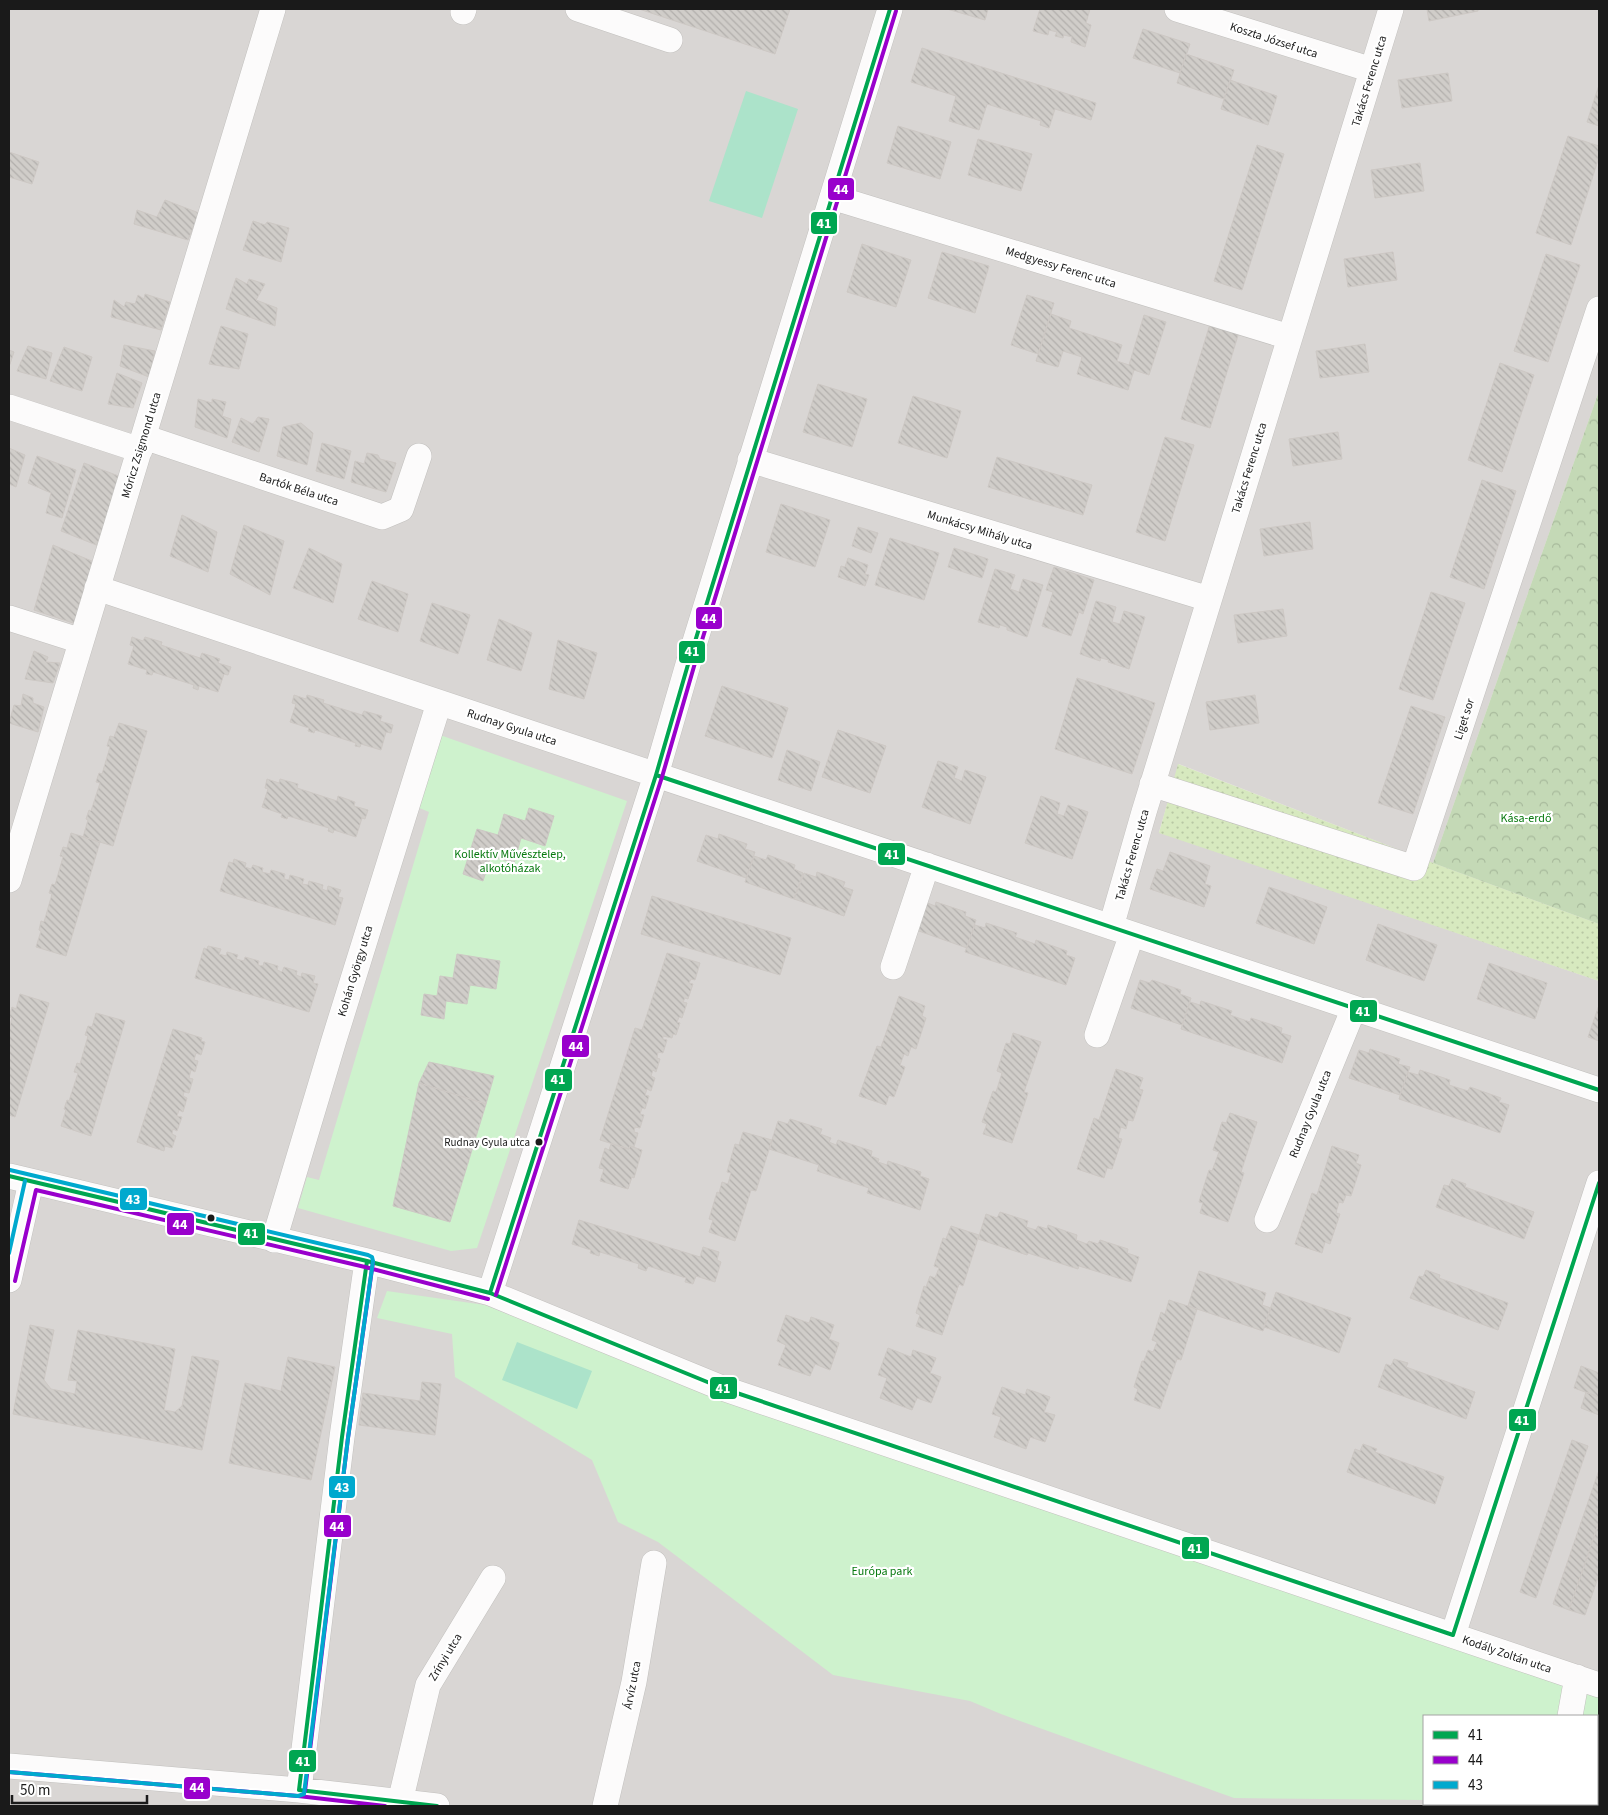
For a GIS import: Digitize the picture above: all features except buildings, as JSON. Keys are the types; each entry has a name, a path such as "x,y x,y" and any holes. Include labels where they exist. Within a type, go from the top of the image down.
{"street":[{"name":"Móricz Zsigmond utca","path":"9,880 273,9"},
{"path":"578,9 670,40"},
{"path":"490,1294 656,775 750,460 890,9"},
{"name":"Koszta József utca","path":"1177,9 1372,70"},
{"name":"Takács Ferenc utca","path":"1122,931 1152,784 1391,9"},
{"name":"Medgyessy Ferenc utca","path":"832,197 1289,337"},
{"name":"Liget sor","path":"1152,784 1414,868 1599,309"},
{"name":"Bartók Béla utca","path":"9,407 142,444 382,517 401,509 419,456"},
{"name":"Munkácsy Mihály utca","path":"750,460 1209,599"},
{"name":"Rudnay Gyula utca","path":"97,588 1599,1090"},
{"path":"9,618 81,641"},
{"name":"Kohán György utca","path":"274,1240 336,1031 439,703"},
{"path":"893,968 926,866"},
{"path":"1098,1036 1122,931"},
{"name":"Rudnay Gyula utca","path":"1267,1220 1354,1008"},
{"path":"9,1280 20,1179"},
{"name":"Kodály Zoltán utca","path":"20,1179 367,1261 490,1294 722,1388 1588,1681"},
{"path":"1453,1636 1599,1183"},
{"path":"299,1790 342,1437 367,1261"},
{"name":"Árvíz utca","path":"605,1806 634,1682 654,1563"},
{"name":"Zrínyi utca","path":"400,1802 428,1685 493,1578"},
{"path":"1571,1715 1588,1681"},
{"path":"9,1766 222,1795 299,1790 437,1806"}],"shaded area":[{"path":"9,9 1599,9 1599,391 1433,863 1179,764 1159,832 1599,981 1599,1806 9,1806"}],"green space":[{"path":"746,91 798,109 762,218 709,201"},
{"name":"Kása-erdő","path":"1599,391 1599,924 1433,863"},
{"name":"Kollektív Művésztelep, alkotóházak","path":"440,735 627,801 477,1248 451,1251 298,1208 307,1177 319,1180 429,812 417,807"},
{"path":"1178,764 1433,863 1599,924 1599,981 1159,833"},
{"name":"Európa park","path":"387,1291 485,1305 716,1399 1599,1696 1599,1806 1539,1805 1598,1805 1598,1715 1423,1715 1423,1800 1234,1798 1001,1714 970,1701 833,1675 658,1542 618,1522 592,1460 455,1377 452,1334 377,1318"},
{"path":"517,1342 592,1371 577,1409 502,1380"}],"transit line":[{"name":"41","path":"490,1293 656,775 689,661 890,9"},
{"name":"44","path":"496,1295 662,777 695,663 896,11"},
{"name":"41","path":"656,775 1599,1090"},
{"name":"43","path":"9,1772 298,1796 304,1794 348,1438 373,1261 372,1257 368,1255 10,1170"},
{"name":"41","path":"9,1176 367,1261 490,1293 722,1388 1453,1635 1599,1183"},
{"name":"43","path":"9,1253 25,1181"},
{"name":"44","path":"15,1281 36,1190 365,1267 488,1299"},
{"name":"41","path":"367,1261 342,1437 299,1790 437,1806"},
{"name":"44","path":"305,1791 348,1438 373,1262"},
{"name":"44","path":"9,1772 298,1796 385,1806"}],"place":[{"name":"Rudnay Gyula utca","path":"539,1142"}]}
